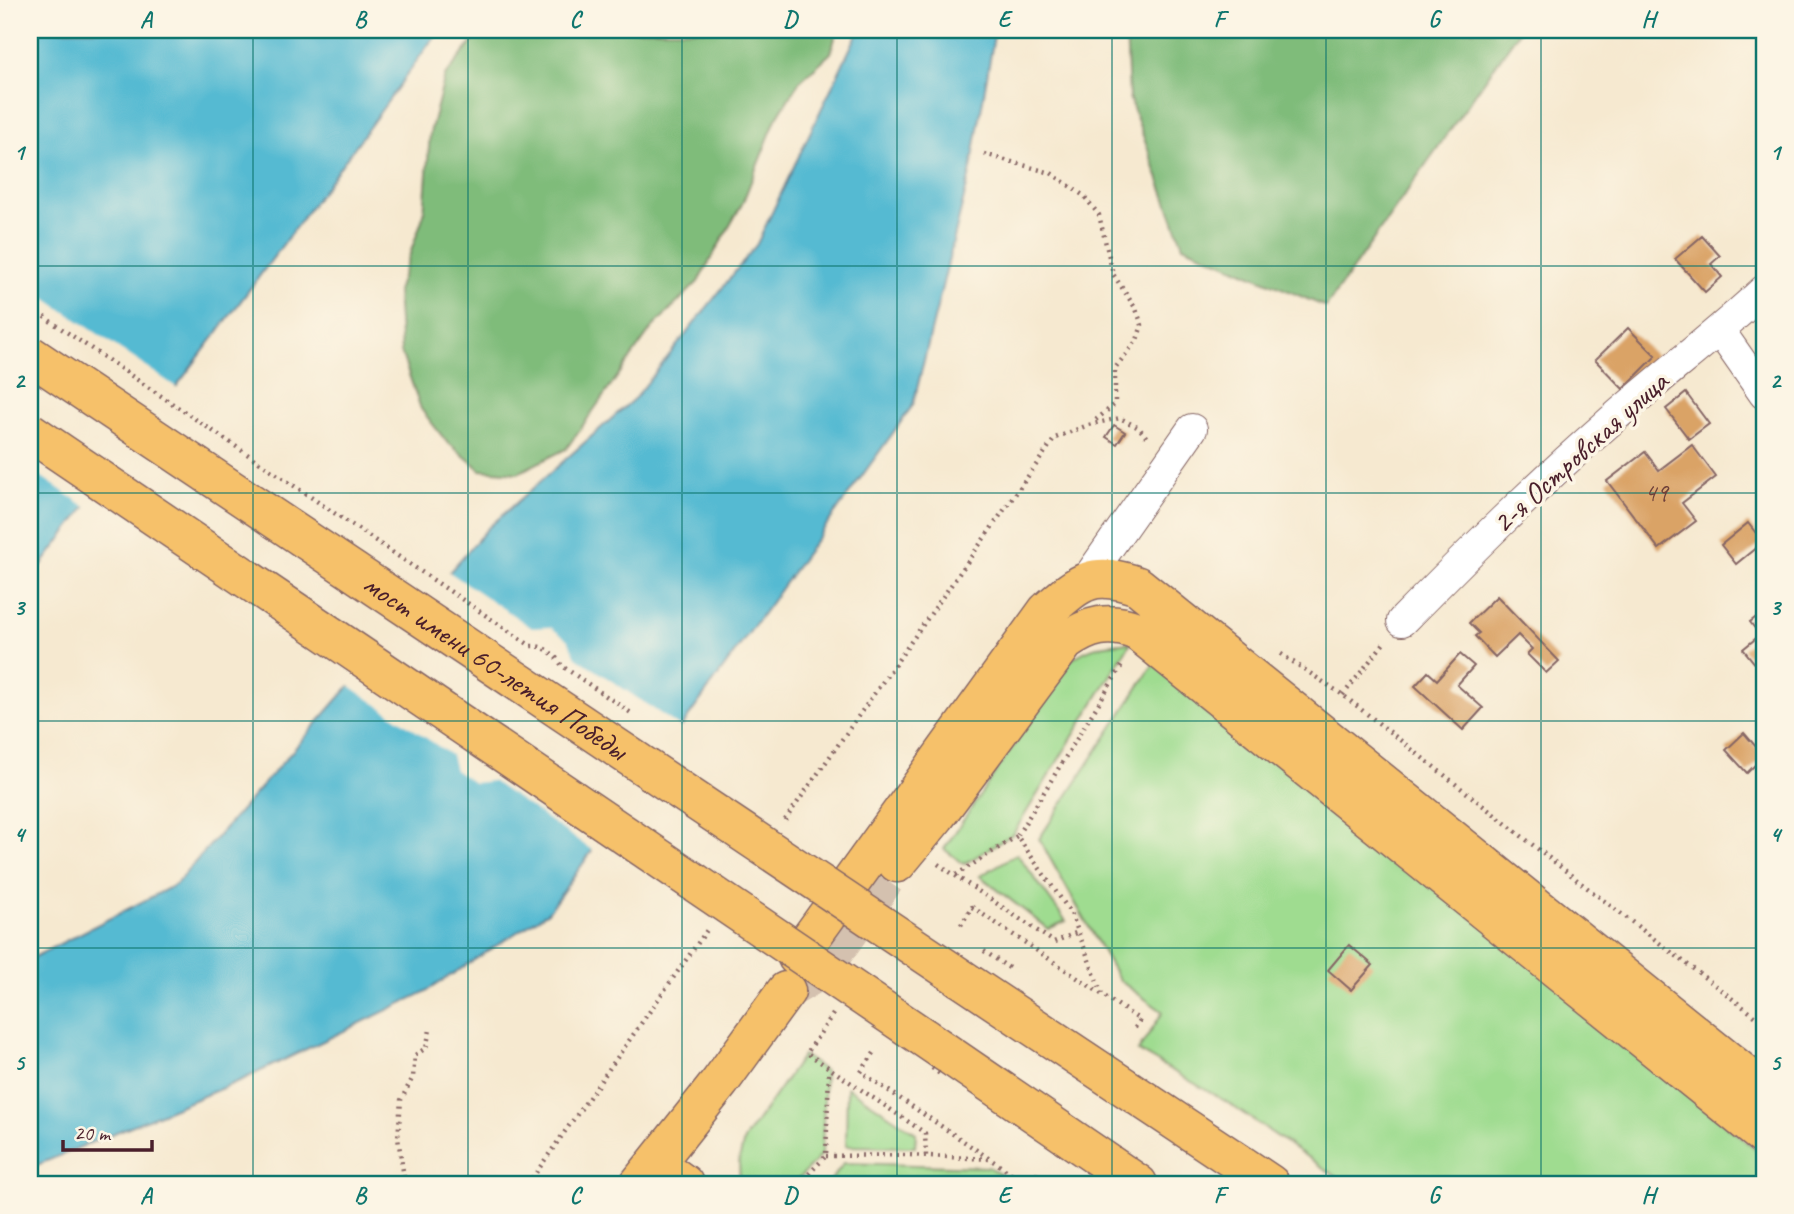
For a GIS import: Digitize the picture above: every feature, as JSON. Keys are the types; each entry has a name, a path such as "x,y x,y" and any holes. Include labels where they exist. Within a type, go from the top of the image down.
{"main road":[{"name":"мост имени 60-летия Победы","path":"30,355 970,963 1270,1184"},
{"path":"30,432 1138,1184"},
{"path":"660,1178 791,974 1047,611 1086,580 1113,577 1138,586 1764,1090"},
{"path":"897,863 936,816 1065,642 1083,629 1121,625 1137,631 1764,1136"}],"street":[{"name":"2-я Островская улица","path":"1402,621 1489,533 1607,423 1720,331 1764,290"},
{"path":"1720,331 1764,394"},
{"path":"1086,580 1192,429"}],"path":[{"path":"984,154 1051,173 1084,195 1099,215 1113,274 1136,309 1142,325 1137,341 1115,368 1115,404 1088,425"},
{"path":"30,302 34,310 531,646 539,645 558,659 562,666 631,713"},
{"path":"783,823 1055,438 1088,425 1120,418 1139,428 1169,463"},
{"path":"1343,695 1402,621"},
{"path":"1274,650 1343,695 1764,1023"},
{"path":"1078,932 1054,942 956,876 1017,836 1128,656"},
{"path":"781,814 793,822"},
{"path":"1017,836 1071,913 1102,995"},
{"path":"961,925 972,907 1140,1020 1133,1031"},
{"path":"528,1184 711,925"},
{"path":"970,963 1012,970"},
{"path":"405,1184 398,1138 401,1100 413,1077 415,1055 426,1048 430,1030"},
{"path":"874,1053 861,1072 1028,1184 1037,1172"},
{"path":"799,1184 826,1156 829,1069 925,1133 926,1156"},
{"path":"826,1156 990,1159"}],"green space":[{"path":"482,30 837,30 831,53 799,82 776,119 742,204 698,282 652,328 566,449 518,473 481,470 446,441 421,409 401,352 397,291 424,214 430,133 445,76"},
{"path":"1126,30 1520,30 1326,307 1183,246 1129,97"},
{"path":"1131,642 1013,834 964,864 944,849 1071,660 1093,648"},
{"path":"1159,656 1755,1149 1764,1158 1764,1184 1347,1184 1225,1101 1138,1051 1163,1012 1119,980 1039,839"},
{"path":"1017,854 1066,921 1048,929 980,876"},
{"path":"803,1055 825,1071 822,1154 794,1184 740,1184 739,1161 744,1140"},
{"path":"847,1087 916,1133 915,1147 846,1146"},
{"path":"844,1163 988,1167 1016,1184 828,1184"}],"water":[{"path":"30,30 443,30 431,41 283,245 30,580"},
{"path":"859,30 995,30 971,169 913,405 548,912 425,992 244,1079 30,1168 30,959 175,885 488,528 636,397 757,244"}],"pier":[{"path":"30,277 40,284 45,298 179,389 89,509 30,469"},
{"path":"446,570 532,628 550,627 568,640 576,657 683,729 595,852 492,781 474,783 455,770 451,755 347,684"}],"building":[{"path":"1702,236 1720,256 1711,264 1722,277 1705,292 1675,259"},
{"path":"1628,328 1656,356 1623,389 1595,360"},
{"path":"1686,393 1709,424 1689,439 1666,409"},
{"path":"1114,425 1125,432 1117,444 1106,437"},
{"path":"1692,445 1716,477 1682,503 1696,521 1659,549 1607,481 1645,452 1659,470"},
{"path":"1748,523 1763,542 1736,564 1721,545"},
{"path":"1497,596 1559,661 1546,673 1527,654 1532,649 1518,635 1495,657 1475,636 1479,633 1469,623"},
{"path":"1764,611 1764,675 1743,649 1760,635 1750,622"},
{"path":"1460,654 1474,666 1457,685 1483,708 1463,730 1415,686 1428,672 1437,680"},
{"path":"1744,733 1764,756 1747,773 1726,750"},
{"path":"1349,945 1373,965 1351,990 1328,970"}],"tunnel":[{"path":"786,991 822,970 897,863"}]}
